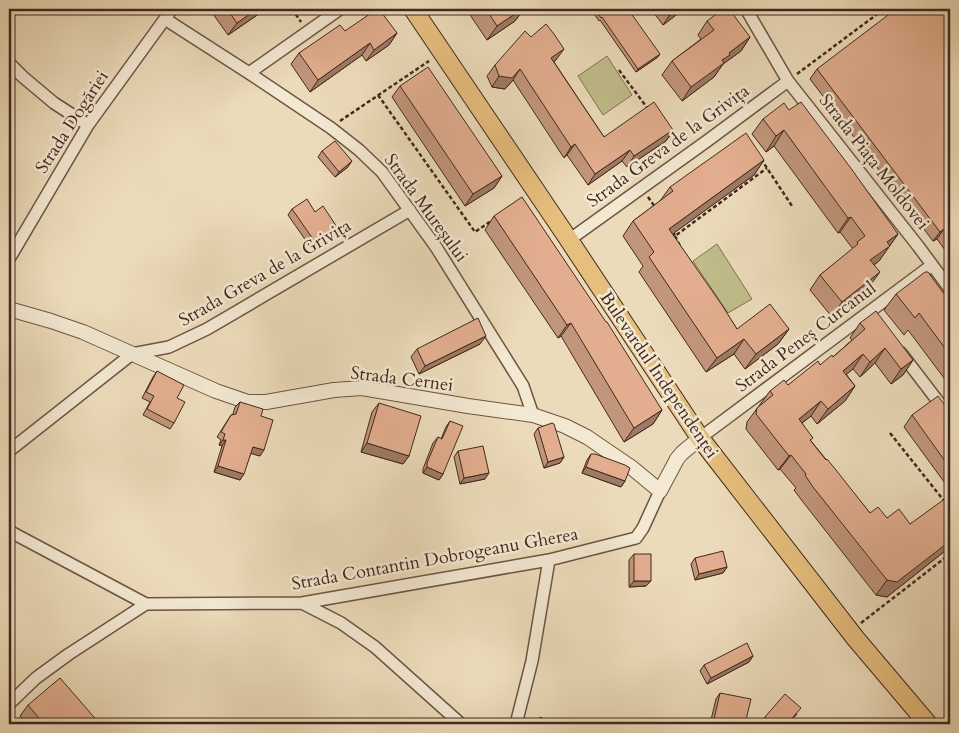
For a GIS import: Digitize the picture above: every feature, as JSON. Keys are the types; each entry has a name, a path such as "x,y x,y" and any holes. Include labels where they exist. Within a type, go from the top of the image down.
{"main road":[{"name":"Bulevardul Independenței","path":"413,9 700,438 919,720"}],"street":[{"name":"Strada Dogăriei","path":"9,258 88,124 172,9"},
{"path":"249,73 340,9"},
{"name":"Strada Piața Moldovei","path":"748,9 788,81 950,289"},
{"name":"Strada Mureșului","path":"165,19 331,128 359,150 382,172 436,247 522,386 533,415"},
{"path":"9,63 54,103 88,124"},
{"name":"Strada Greva de la Grivița","path":"569,240 788,81"},
{"name":"Strada Greva de la Grivița","path":"132,354 169,347 207,329 410,210"},
{"name":"Strada Peneș Curcanul","path":"700,438 819,350 872,316 932,265"},
{"name":"Strada Cernei","path":"9,309 83,332 216,391 248,402 266,402 334,390 362,388 533,415 565,426 587,437 660,491"},
{"path":"893,343 950,417"},
{"path":"9,451 132,354"},
{"path":"660,491 677,459 700,438"},
{"name":"Strada Contantin Dobrogeanu Gherea","path":"146,604 302,603 549,560 636,538 643,528 660,491"},
{"path":"9,531 146,604 36,678 9,704"},
{"path":"516,724 532,662 549,560"},
{"path":"302,603 341,623 375,647 461,724"}],"path":[{"path":"788,81 884,9"},
{"path":"331,128 442,52"},
{"path":"620,70 649,110"},
{"path":"378,95 475,232 498,217"},
{"path":"666,134 684,157"},
{"path":"756,153 792,206"},
{"path":"675,236 767,168"},
{"path":"642,188 658,212"},
{"path":"670,228 683,252"},
{"path":"890,432 950,509"},
{"path":"850,631 950,554"}],"shaded area":[{"path":"607,56 632,95 603,115 578,76"},
{"path":"717,244 752,299 728,313 693,261"}],"building":[{"path":"227,9 257,9 237,23"},
{"path":"379,9 397,33 374,50 370,43 318,80 299,53 340,25 345,31"},
{"path":"486,9 522,9 497,26"},
{"path":"595,9 628,9 660,54 638,69"},
{"path":"664,9 679,9 669,16"},
{"path":"723,9 729,9 750,37 722,60 724,63 691,87 672,61 714,30 707,21"},
{"path":"896,9 950,9 950,238 944,229 940,232 817,69"},
{"path":"546,24 564,49 551,58 604,137 654,102 673,130 634,156 630,150 595,174 575,144 571,147 520,69 512,78 499,76 495,65 525,31 531,37"},
{"path":"428,67 502,176 473,194 400,86"},
{"path":"801,102 898,234 887,242 890,246 870,260 880,272 842,302 820,275 865,236 851,217 848,218 784,130 776,136 763,119 784,103 789,110"},
{"path":"746,133 764,160 669,229 737,329 770,304 789,329 756,354 744,339 717,358 649,257 654,252 633,221 673,191 670,187"},
{"path":"335,141 352,161 339,172 322,151"},
{"path":"522,197 607,322 662,410 634,428 571,323 567,325 494,216"},
{"path":"307,199 315,212 323,206 337,227 315,242 292,209"},
{"path":"925,272 928,272 950,302 950,355 919,313 915,318 896,294"},
{"path":"876,311 913,360 901,369 885,348 870,362 863,354 843,371 855,386 828,409 821,401 799,419 813,438 810,440 870,513 878,507 887,518 899,509 910,524 946,498 950,503 950,541 897,582 887,580 813,487 806,474 791,455 789,456 756,414 757,408 773,395 770,391 784,380 788,385 818,361 820,365 832,355 833,357 865,329 860,323"},
{"path":"478,318 486,336 425,366 417,349"},
{"path":"157,371 184,385 177,398 185,402 174,423 147,409 154,396 146,392"},
{"path":"938,396 950,412 950,468 912,415"},
{"path":"240,402 263,409 261,416 273,420 264,450 253,447 244,474 218,466 226,440 223,440 225,434 221,432 231,415 236,414"},
{"path":"379,403 421,416 409,456 367,443"},
{"path":"450,421 463,426 443,474 427,467 427,463 438,437 442,439"},
{"path":"554,424 564,457 548,462 538,428"},
{"path":"483,446 489,473 464,478 458,451"},
{"path":"591,454 630,468 625,481 586,467"},
{"path":"723,551 727,567 699,574 695,558"},
{"path":"634,554 651,554 651,581 634,581"},
{"path":"747,643 753,656 711,678 704,665"},
{"path":"60,678 100,724 44,724 28,705"},
{"path":"720,693 751,699 745,724 714,719"},
{"path":"785,694 801,708 787,724 773,724 765,717"},
{"path":"540,717 562,724 537,724"}]}
